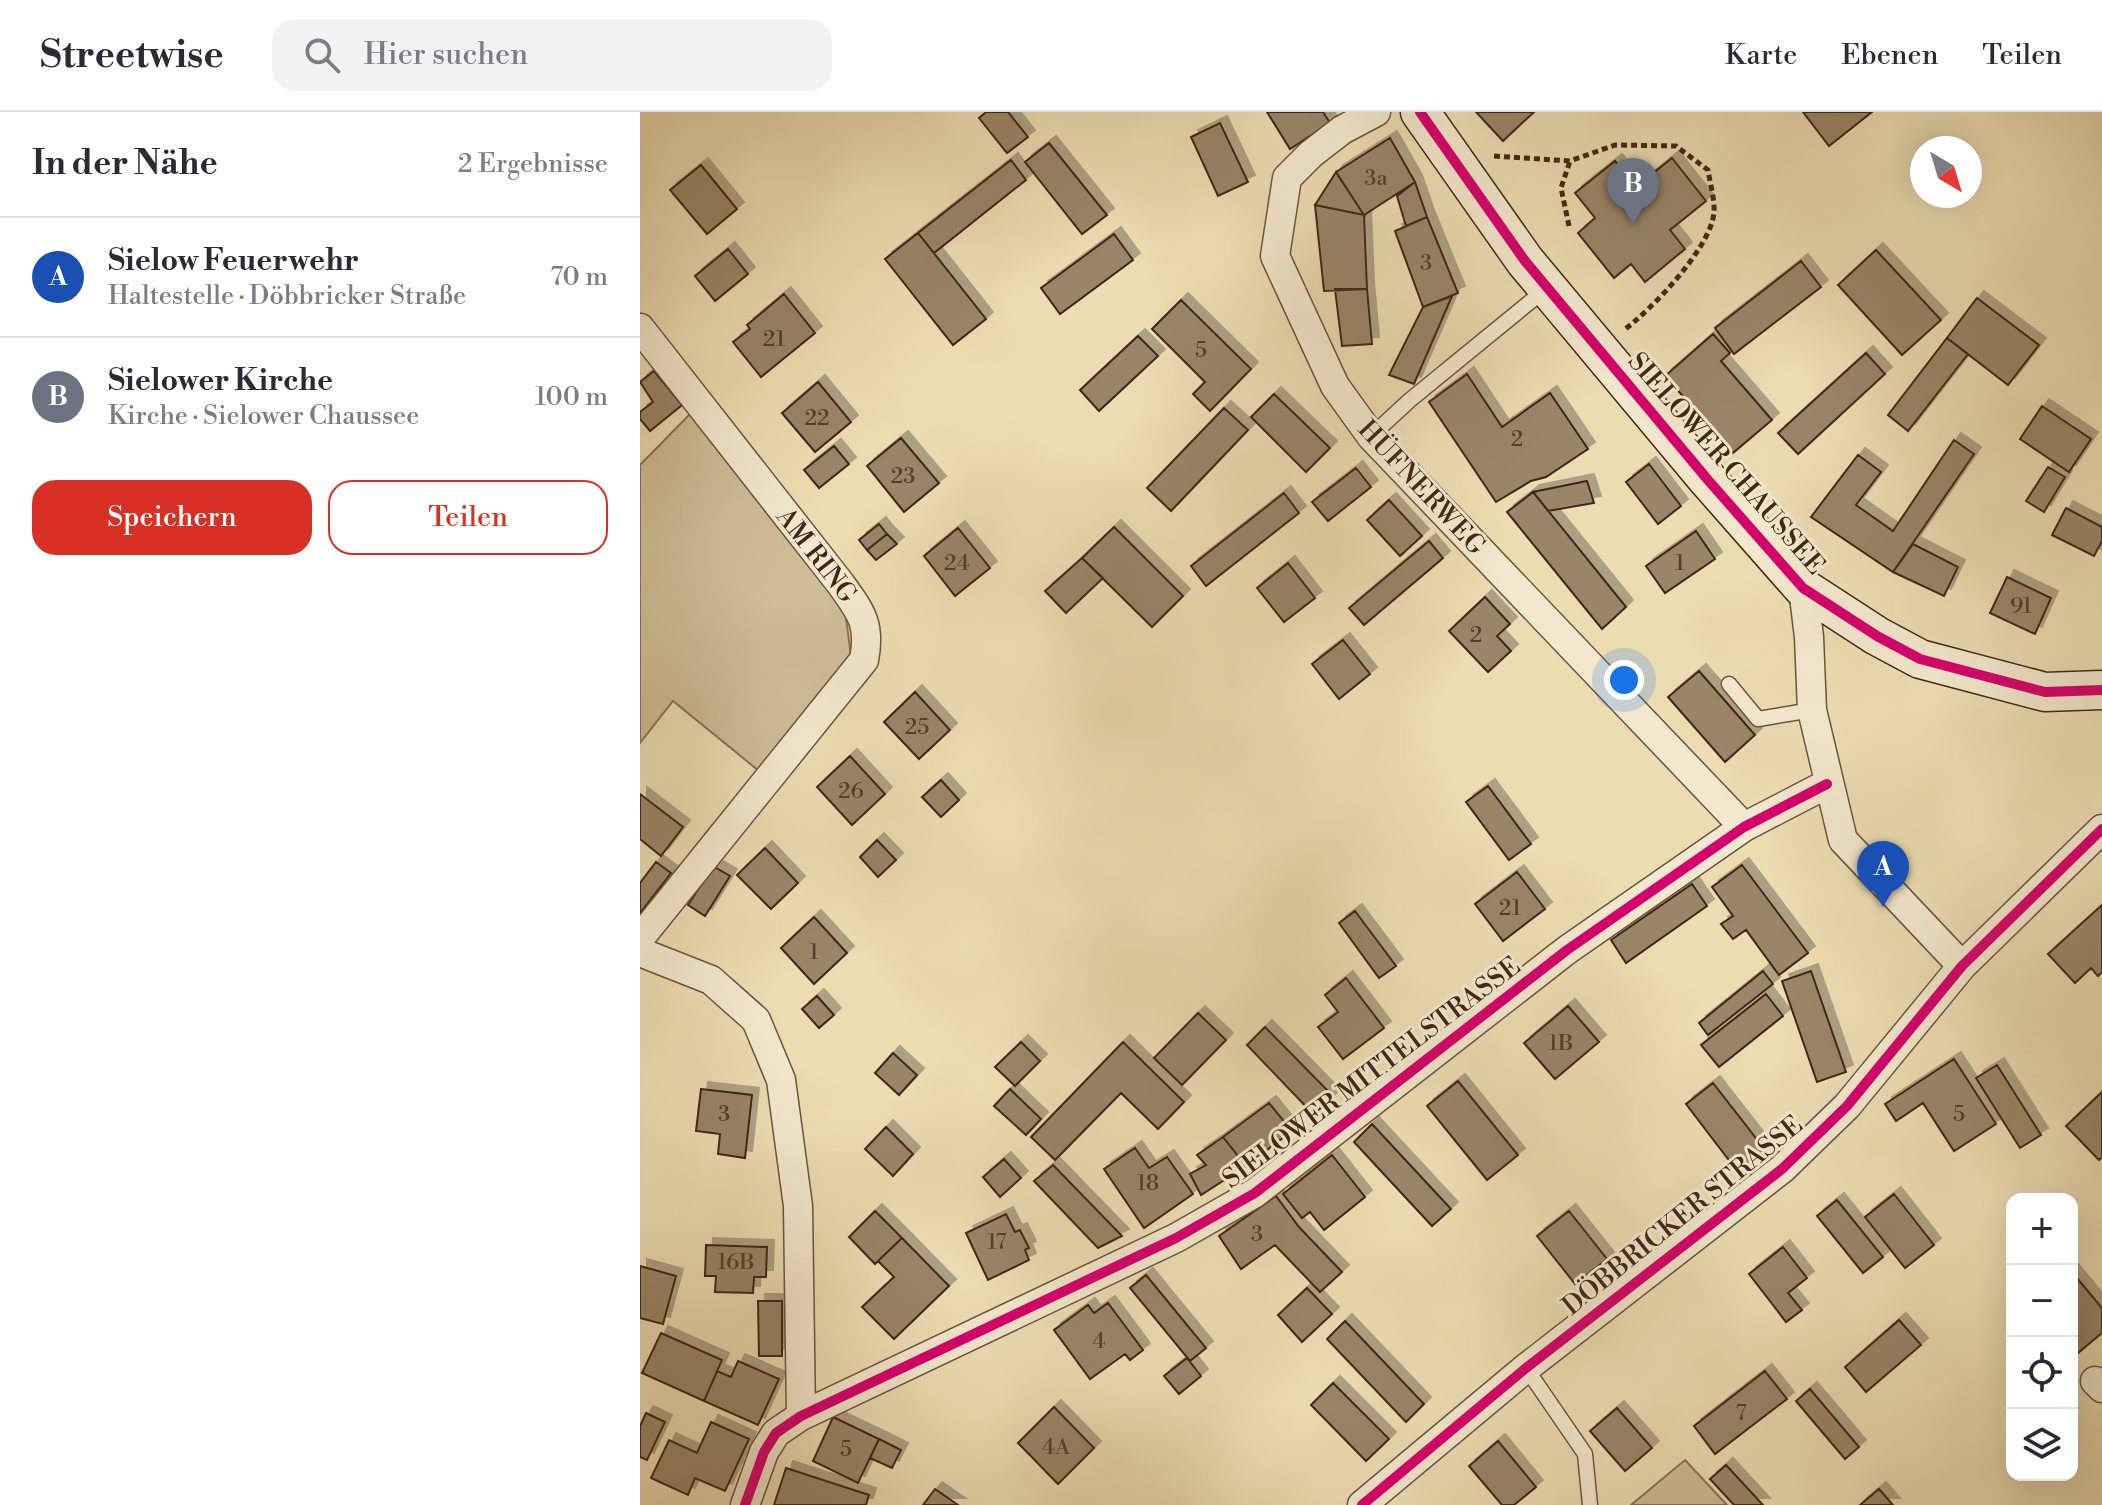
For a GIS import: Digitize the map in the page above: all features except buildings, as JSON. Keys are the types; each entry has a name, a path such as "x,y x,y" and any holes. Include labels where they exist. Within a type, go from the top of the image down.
{"main road":[{"name":"SIELOWER CHAUSSEE","path":"1420,112 1525,261 1708,480 1803,588 1877,636 1920,659 2045,692 2102,690"}],"street":[{"name":"HÜFNERWEG","path":"1376,112 1342,130 1287,178 1275,256 1335,386 1371,436 1744,827"},
{"name":"AM RING","path":"640,328 840,583 862,613 869,637 864,660 640,938"},
{"path":"1803,588 1812,710 1827,784 1843,840 1962,966"},
{"name":"SIELOWER MITTELSTRASSE","path":"745,1505 764,1452 776,1433 801,1416 1176,1238 1255,1193 1567,950 1744,827 1827,784"},
{"name":"DÖBBRICKER STRASSE","path":"1362,1505 1526,1368 1782,1169 1847,1106 1962,966 2102,829"},
{"path":"640,952 711,980 756,1020 781,1080 798,1206 801,1416"}],"lane":[{"path":"1371,436 1410,400 1548,288"},
{"path":"1729,684 1758,719 1812,710"},
{"path":"1526,1368 1585,1454 1590,1505"}],"path":[{"path":"1458,167 1468,156 1570,161 1615,145 1676,146 1708,170 1714,214 1701,247 1663,294 1599,350"},
{"path":"1569,226 1561,188 1570,161"}],"shaded area":[{"path":"691,413 845,610 851,656 759,771 673,701 640,743 640,465"},
{"path":"1685,1460 1727,1505 1631,1505"}],"cycle path":[{"path":"1420,112 1525,261 1708,480 1803,588 1877,636 1920,659 2045,692 2102,690"},
{"path":"745,1505 764,1452 776,1433 801,1416 1176,1238 1255,1193 1567,950 1744,827 1827,784"},
{"path":"1362,1505 1526,1368 1782,1169 1847,1106 1962,966 2102,829"}],"place":[{"name":"Sielower Kirche","path":"1633,224"},
{"name":"Sielow Feuerwehr","path":"1883,907"}]}
